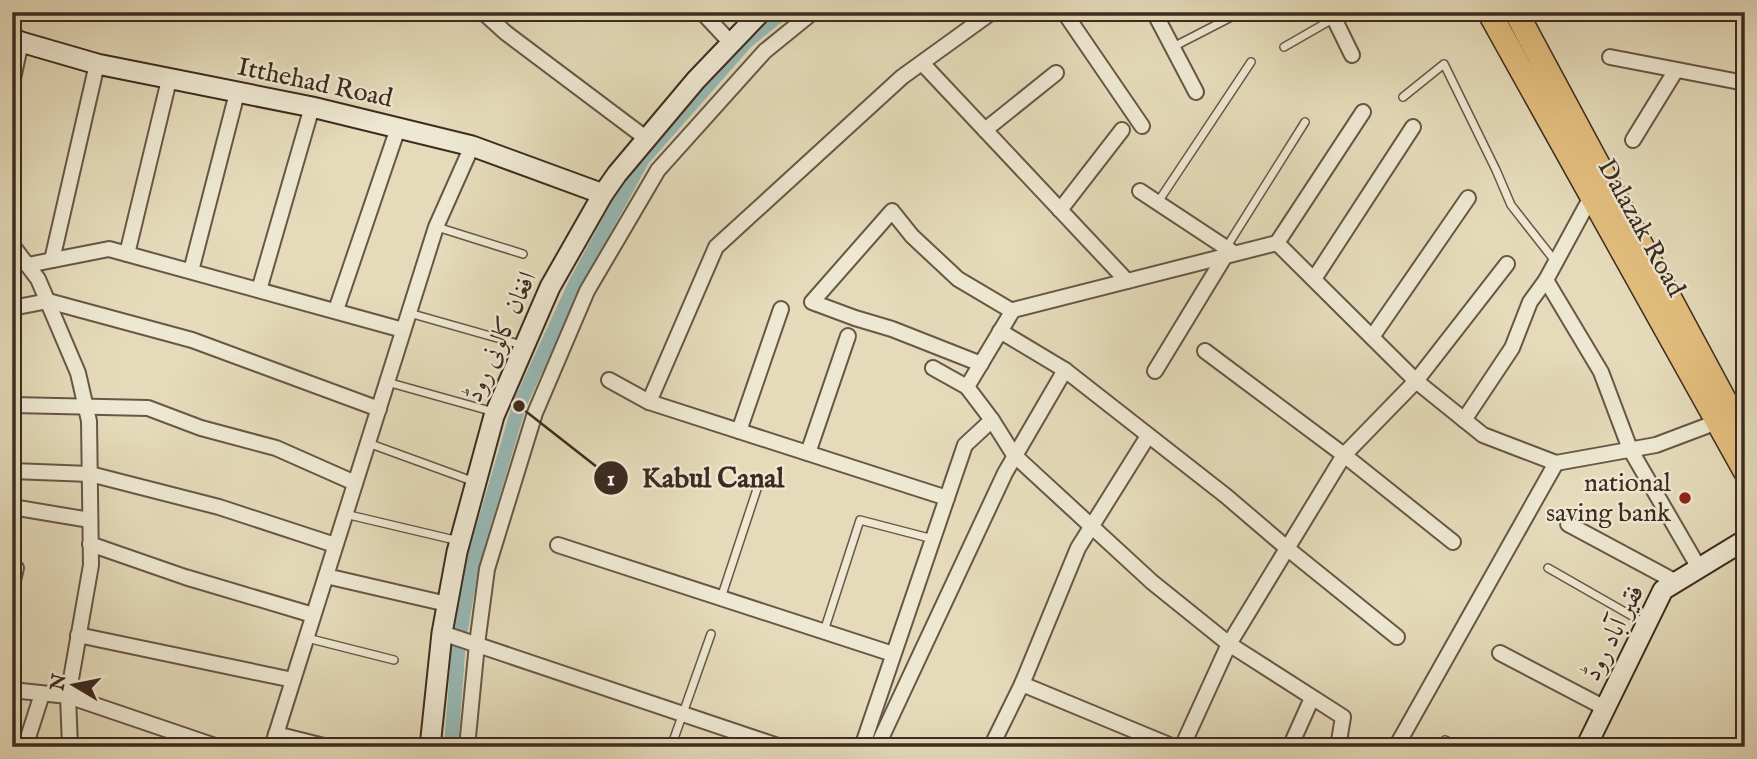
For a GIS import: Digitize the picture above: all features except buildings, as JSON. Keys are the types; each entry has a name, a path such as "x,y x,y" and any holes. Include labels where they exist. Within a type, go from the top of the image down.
{"main road":[{"name":"Dalazak Road","path":"1489,12 1741,444 1745,471"},
{"name":"Dalazak Road","path":"1516,12 1599,197 1717,422 1741,444"}],"street":[{"path":"483,12 506,33 647,139"},
{"path":"702,12 731,43"},
{"path":"467,747 475,643 487,569 535,413 587,291 659,170 765,51 813,12"},
{"path":"649,402 716,247 892,86 992,12"},
{"path":"1064,12 1142,126"},
{"path":"1154,12 1196,92"},
{"path":"1337,14 1352,55"},
{"name":"افغان کالونی روڈ","path":"430,747 447,604 460,541 495,412 550,287 617,174 753,15"},
{"path":"12,83 17,40"},
{"name":"Itthehad Road","path":"17,40 97,64 312,107 472,146 603,194"},
{"path":"1610,57 1745,83"},
{"path":"922,63 1127,281"},
{"path":"52,260 97,64"},
{"path":"1633,140 1676,70"},
{"path":"985,130 1056,73"},
{"path":"127,254 169,80"},
{"path":"191,271 237,93"},
{"path":"259,290 312,107"},
{"path":"967,387 1012,311 1228,253 1277,243 1363,112"},
{"path":"1314,279 1413,127"},
{"path":"336,310 398,128"},
{"path":"1060,210 1122,130"},
{"path":"328,747 274,740 436,227 472,146"},
{"path":"1140,191 1228,253"},
{"path":"1464,420 1512,348 1530,302 1599,197"},
{"path":"1372,337 1468,198"},
{"path":"981,363 812,302 892,211 912,236 958,279 1012,311"},
{"path":"1277,243 1416,381 1483,435 1556,463 1656,445 1717,422"},
{"path":"13,247 38,279 48,301 78,373 89,421 91,565 68,696 70,747"},
{"path":"27,265 109,249 403,330"},
{"path":"1155,371 1228,253"},
{"path":"1182,747 1229,644 1345,455 1416,381 1507,264"},
{"path":"1546,280 1601,372 1630,449 1699,568"},
{"path":"12,308 48,301 191,340 379,409"},
{"path":"739,431 781,309"},
{"path":"1000,331 1065,370 1226,496 1397,637"},
{"path":"808,453 848,337"},
{"path":"1205,351 1345,455 1453,542"},
{"path":"933,368 967,387 1014,455 1152,582 1229,644 1343,717 1338,747"},
{"path":"877,747 1014,455 1065,370"},
{"path":"609,380 649,402 947,498"},
{"path":"12,405 148,408 201,428 276,448 355,483"},
{"path":"862,747 965,445 992,420"},
{"path":"991,747 1022,684 1078,548 1148,436"},
{"path":"1396,747 1556,463"},
{"path":"12,471 90,474 219,507 335,545"},
{"path":"12,507 90,520"},
{"path":"1568,524 1676,582"},
{"name":"فقیر آباد روڈ","path":"1586,747 1663,590 1745,540"},
{"path":"90,544 185,578 313,615"},
{"path":"558,545 894,654"},
{"path":"12,585 16,568"},
{"path":"326,576 447,604"},
{"path":"445,634 781,747"},
{"path":"78,635 293,680"},
{"path":"1500,653 1605,708"},
{"path":"1022,684 1174,747"},
{"path":"12,690 68,696 218,747"},
{"path":"25,747 42,694"},
{"path":"1290,747 1312,698"}],"lane":[{"path":"1173,48 1241,12"},
{"path":"1284,47 1337,14"},
{"path":"1158,203 1251,62"},
{"path":"1403,97 1444,64 1511,205 1556,261"},
{"path":"1228,253 1305,122"},
{"path":"436,227 523,254"},
{"path":"409,312 524,346"},
{"path":"387,382 495,412"},
{"path":"368,443 476,482"},
{"path":"721,598 759,483"},
{"path":"345,514 460,541"},
{"path":"824,631 860,520 933,539"},
{"path":"1548,569 1647,624"},
{"path":"671,747 711,634"},
{"path":"306,638 394,660"},
{"path":"1445,740 1460,747"}],"waterway":[{"path":"451,747 459,641 472,565 519,406 576,282 643,159 746,42 783,12"}],"place":[{"name":"Kabul Canal","path":"519,406"},
{"name":"national saving bank","path":"1685,498"}]}
